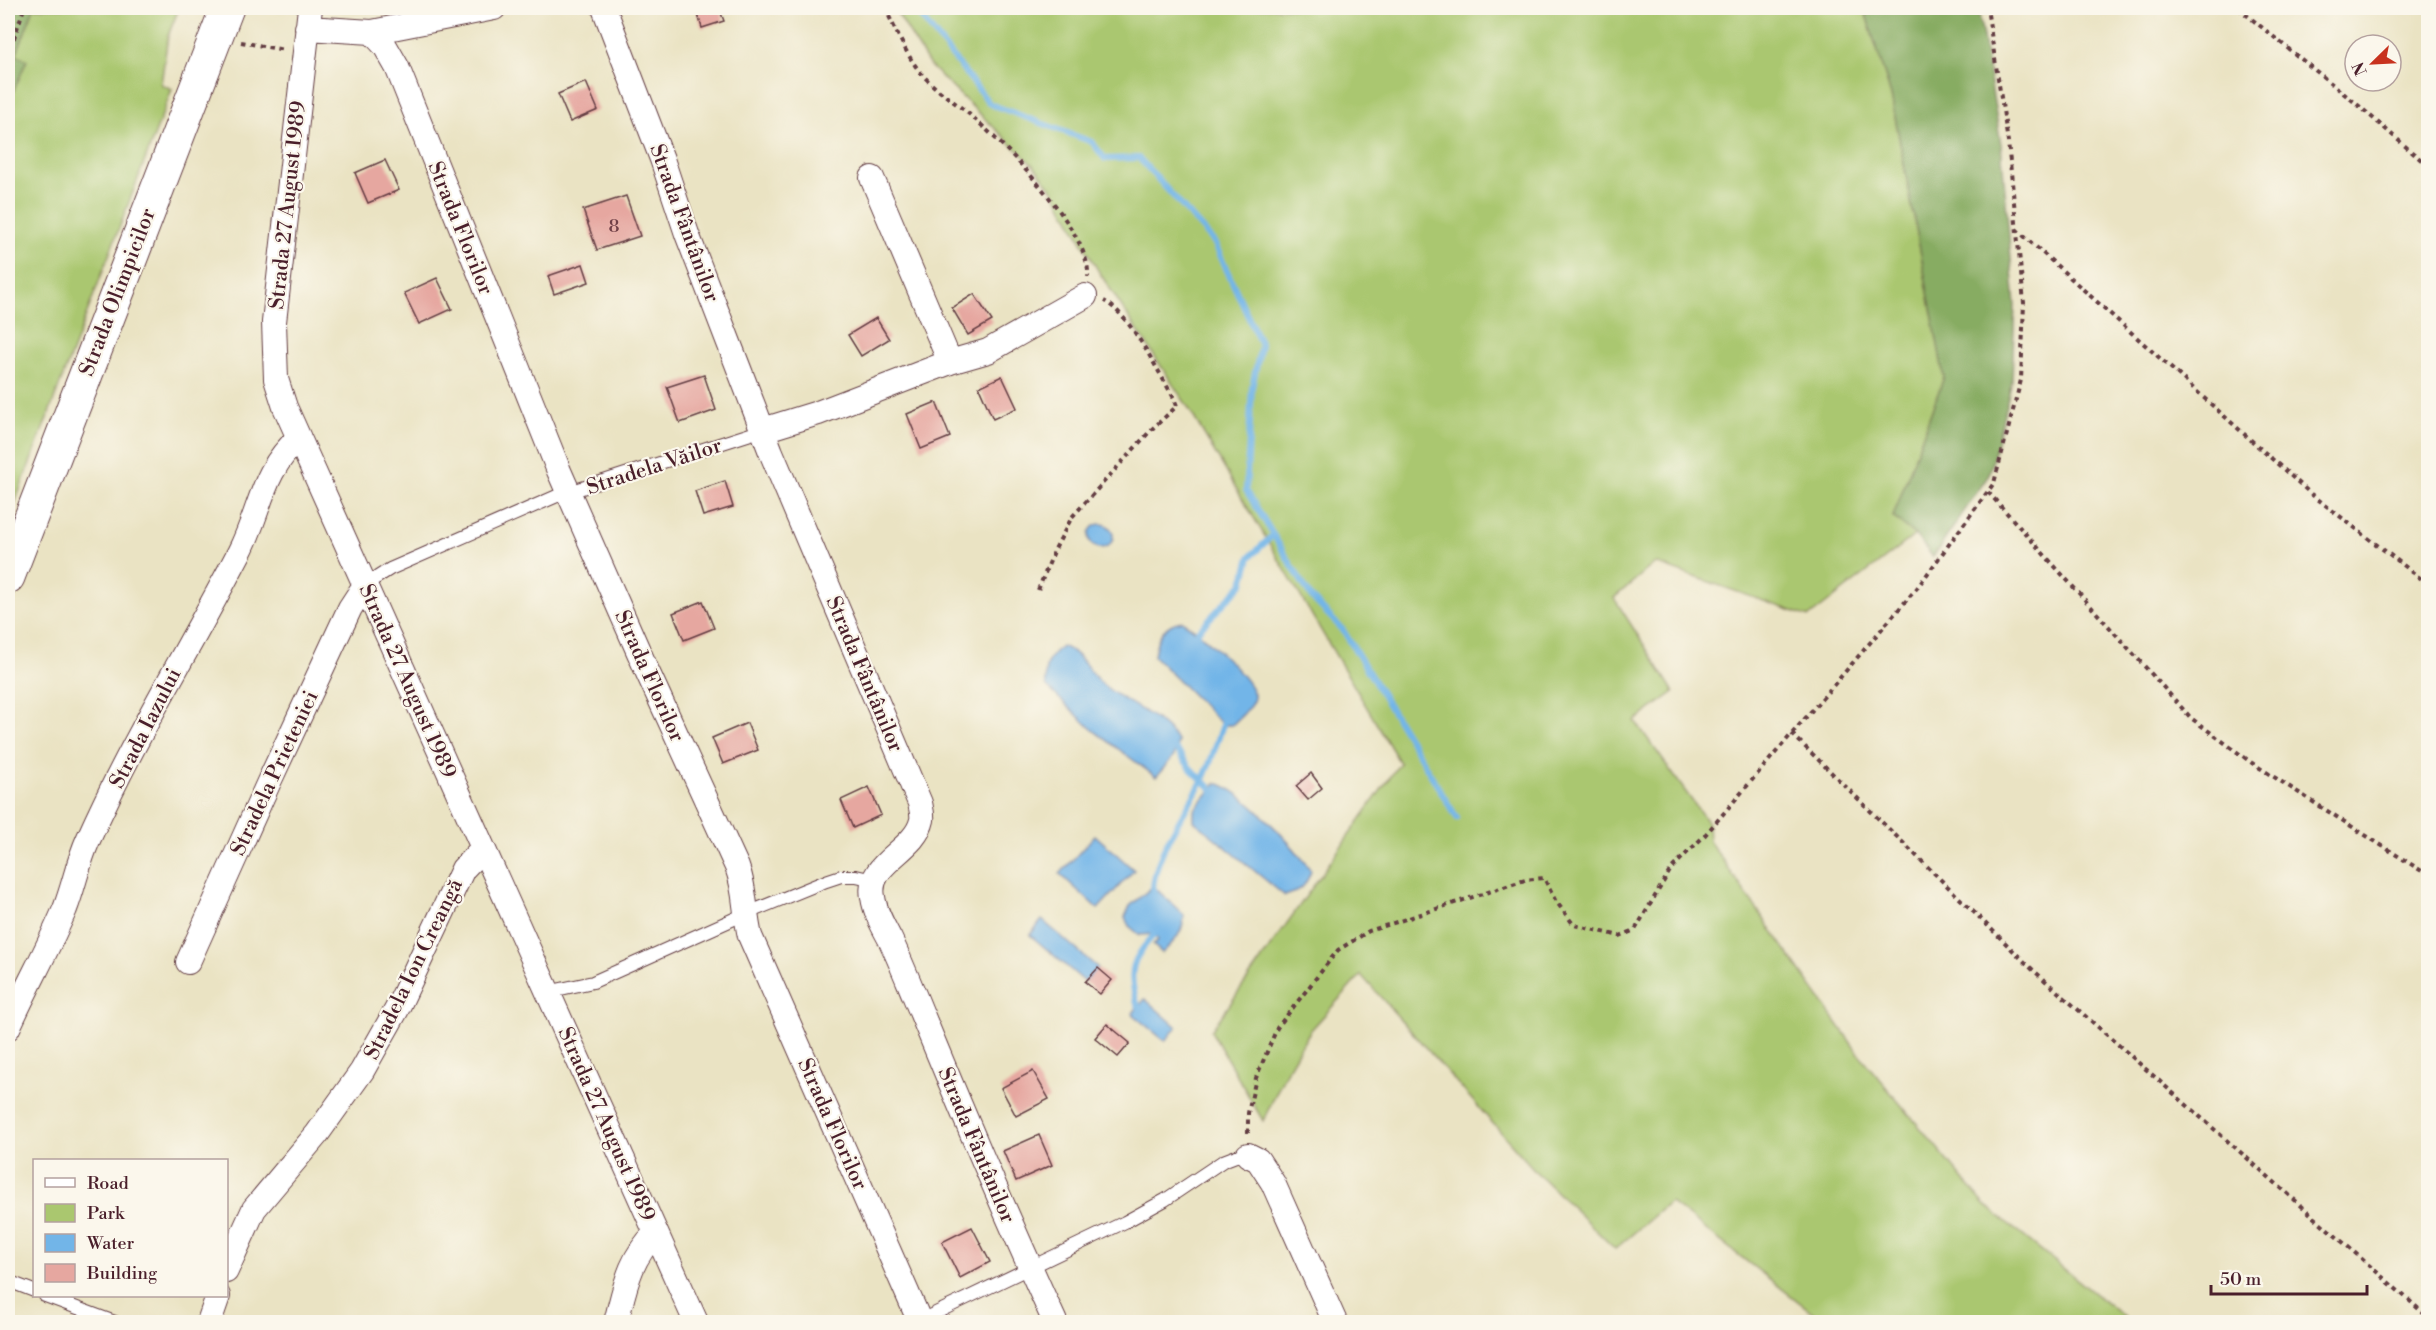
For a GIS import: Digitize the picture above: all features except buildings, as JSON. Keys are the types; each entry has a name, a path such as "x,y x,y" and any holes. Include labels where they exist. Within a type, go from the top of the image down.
{"main road":[{"name":"Strada Olimpicilor","path":"8,577 227,8"}],"street":[{"path":"308,18 372,32 494,8"},
{"name":"Strada Fântânilor","path":"604,8 662,159 687,234 763,430 920,802 922,819 916,836 880,870 874,880 872,895 877,912 906,974 954,1092 1055,1323"},
{"name":"Strada 27 August 1989","path":"308,18 274,322 276,378 299,438 696,1323"},
{"name":"Strada Florilor","path":"372,32 385,46 397,68 569,492 648,673 737,867 744,885 745,914 750,936 918,1322"},
{"path":"872,178 950,362"},
{"name":"Stradela Văilor","path":"763,430 818,412 950,362 988,351 1084,297"},
{"name":"Strada Iazului","path":"8,1028 65,908 88,840 172,676 239,553 251,528 268,476 278,460 299,438"},
{"name":"Stradela Prieteniei","path":"188,962 350,608 365,585"},
{"name":"Stradela Ion Creangă","path":"228,1267 254,1209 317,1134 362,1071 398,1009 463,869 483,848"},
{"path":"1248,1155 1258,1160 1273,1183 1335,1323"},
{"path":"616,1323 631,1267 642,1247 656,1233"},
{"path":"209,1323 218,1297"}],"lane":[{"name":"Stradela Văilor","path":"365,585 390,569 569,492 763,430"},
{"path":"547,992 593,982 745,914 841,876 856,876 874,880"},
{"path":"918,1322 1165,1200 1223,1161 1236,1156 1248,1155"},
{"path":"8,1281 33,1291"},
{"path":"48,1297 115,1323"}],"path":[{"path":"8,56 24,8"},
{"path":"1248,1155 1248,1113 1256,1078 1277,1028 1338,950 1369,931 1525,880 1544,878 1555,900 1574,925 1620,936 1635,930 1671,869 1705,835 1917,588 1994,483 2020,380 2024,303 2008,142 1988,8"},
{"path":"2238,8 2358,105 2428,166"},
{"path":"232,40 290,51"},
{"path":"2016,229 2311,494 2428,584"},
{"path":"1988,492 2191,718 2252,763 2428,875"},
{"path":"1792,734 2032,970 2428,1317"}],"green space":[{"path":"8,8 34,8 16,55 27,60 8,104"},
{"path":"34,8 179,8 168,36 161,84 172,89 8,521 8,104 27,60 16,55"},
{"path":"894,8 1864,8 1891,95 1944,377 1893,517 1915,535 1809,617 1655,563 1614,598 1674,692 1635,721 1708,823 1709,841 1861,1057 1985,1205 2130,1322 1825,1322 1670,1202 1615,1249 1538,1174 1361,975 1310,1031 1285,1074 1263,1121 1211,1031 1400,763 1186,404 1099,272 1053,190 1034,166 930,66"},
{"path":"1864,8 1978,8 2001,144 2015,305 2012,381 1989,475 1933,557 1915,535 1893,517 1944,377 1891,95"}],"water":[{"path":"1101,524 1110,527 1113,536 1110,545 1101,548 1092,545 1089,536 1092,527"},
{"path":"1182,621 1223,655 1251,687 1254,695 1252,703 1232,725 1223,725 1154,656 1159,638 1165,629"},
{"path":"1061,646 1079,657 1096,678 1111,691 1171,732 1178,742 1174,756 1156,777 1093,730 1046,686 1047,663"},
{"path":"1216,783 1240,796 1254,807 1304,861 1311,871 1307,881 1299,890 1285,896 1194,821 1194,810"},
{"path":"1095,835 1134,870 1098,909 1060,874"},
{"path":"1153,886 1184,915 1180,932 1162,953 1153,945 1158,940 1155,934 1140,935 1129,926 1125,917 1130,906"},
{"path":"1042,920 1098,968 1085,982 1030,935"},
{"path":"1145,999 1177,1027 1165,1041 1132,1014"}],"waterway":[{"path":"914,8 990,104 1092,142 1105,159 1139,158 1214,242 1261,345 1252,387 1246,490 1311,597 1343,630 1457,818"},
{"path":"1197,637 1198,631 1243,583 1250,557 1273,535"},
{"path":"1153,894 1158,865 1211,761 1223,719"},
{"path":"1176,749 1191,769 1212,789"},
{"path":"1138,1006 1133,984 1133,967 1141,951 1155,934 1155,928"}]}
